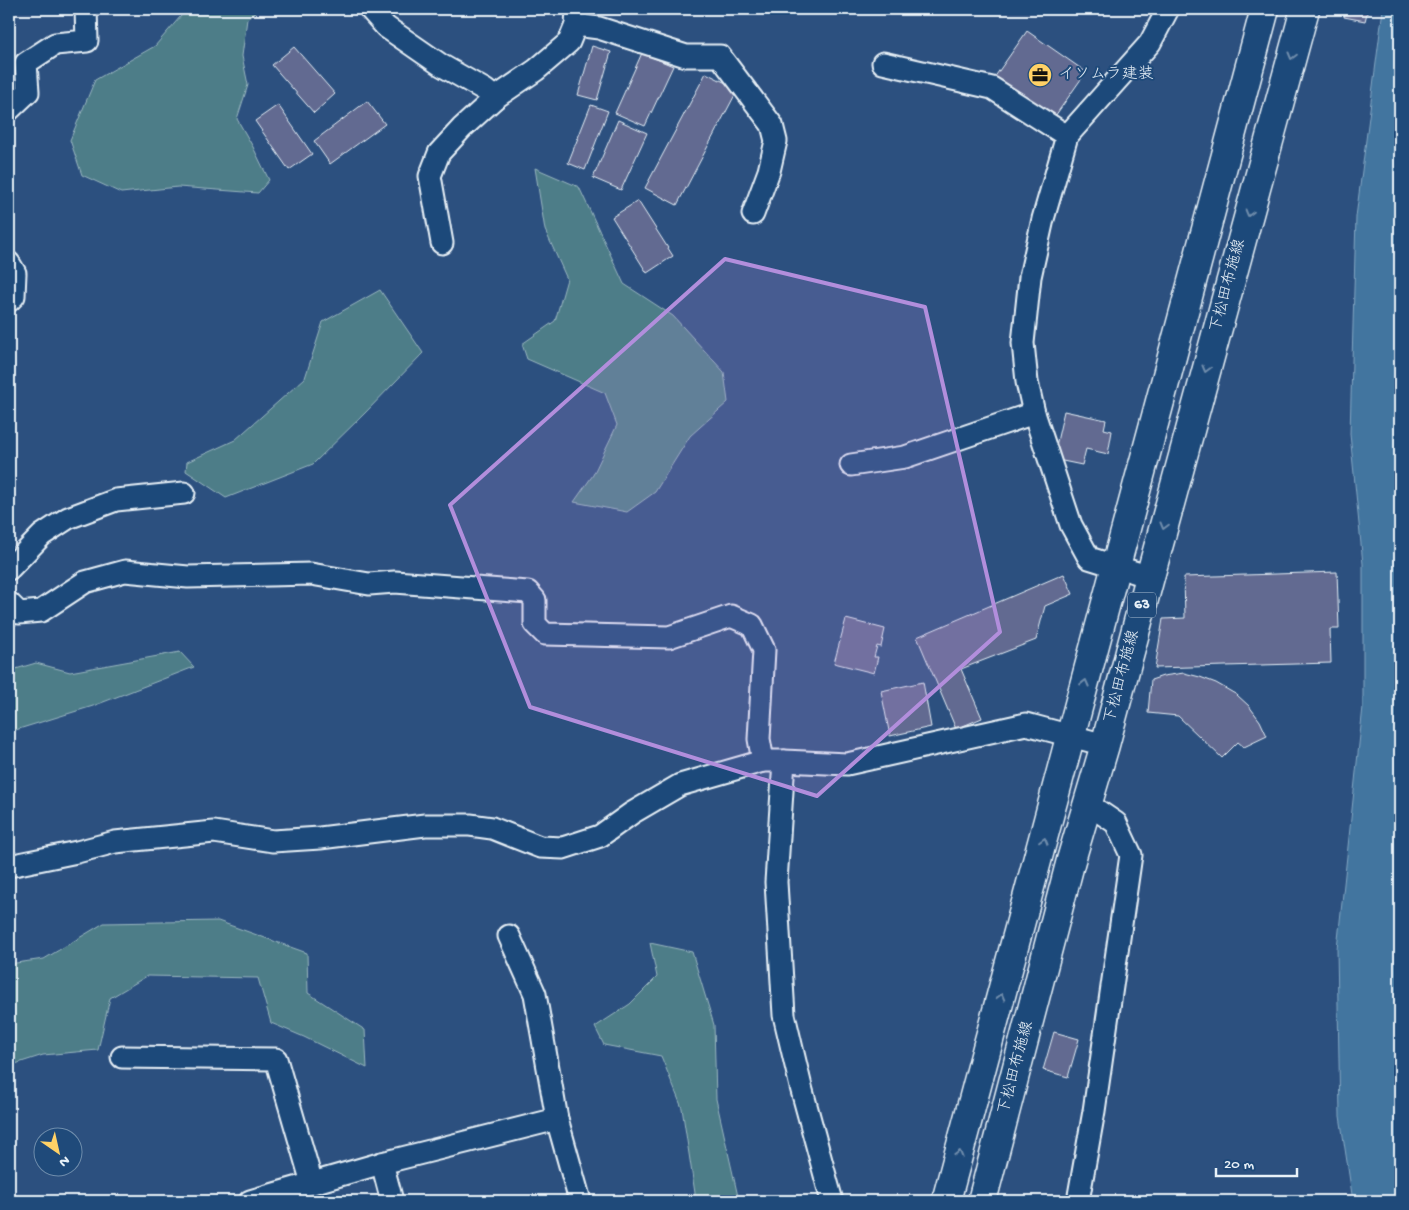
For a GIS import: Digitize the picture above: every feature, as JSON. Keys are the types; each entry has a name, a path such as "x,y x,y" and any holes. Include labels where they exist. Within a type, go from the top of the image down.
{"main road":[{"name":"下松田布施線","path":"946,1201 1265,9"},
{"name":"下松田布施線","path":"982,1201 1071,860 1105,745 1305,9"}],"street":[{"path":"9,110 28,92 26,63 55,44 87,41 86,9"},
{"path":"370,9 386,27 441,65 485,90 495,98"},
{"path":"1150,577 1089,558 1071,525 1034,414 1027,382 1023,343 1030,277 1043,219 1067,136 1150,43 1168,9"},
{"path":"442,243 430,176 439,152 495,98 536,70 568,42 576,17 599,28 686,56 720,56 772,125 776,141 769,171 753,214"},
{"path":"883,63 992,88 1067,136"},
{"path":"9,263 15,273 14,296 9,301"},
{"path":"851,465 905,457 1034,414"},
{"path":"9,569 42,535 68,518 116,500 184,493"},
{"path":"9,603 19,613 41,611 85,582 125,571 188,577 311,574 369,584 395,582 528,592 535,600 535,624 545,634 670,637 731,616 752,625 764,650 759,739 774,761 776,882 784,1015 801,1087 832,1201"},
{"path":"9,866 114,842 214,832 273,841 320,838 425,825 470,825 492,828 540,847 563,848 600,836 632,812 680,785 774,761 847,764 1026,724 1105,745"},
{"path":"1078,1201 1094,1111 1131,855 1116,823 1088,804"},
{"path":"509,936 535,994 557,1119 580,1201"},
{"path":"122,1056 276,1060 312,1183"},
{"path":"250,1201 382,1164 557,1119"},
{"path":"382,1164 392,1201"}],"highlighted area":[{"path":"725,259 925,307 1000,632 817,796 530,707 450,505"}],"green space":[{"path":"187,9 259,9 247,19 242,56 248,85 237,119 269,180 258,193 178,187 121,193 82,175 70,140 95,80 155,46"},
{"path":"535,168 579,187 624,284 673,316 724,372 728,402 690,436 655,492 627,512 574,502 593,475 617,425 605,393 527,359 522,344 555,321 567,279 545,230"},
{"path":"380,290 423,353 313,464 226,498 186,471 187,462 235,440 305,378 323,322"},
{"path":"180,652 194,667 93,706 9,732 9,671 36,663 70,672"},
{"path":"218,921 307,953 308,993 365,1030 367,1068 271,1023 258,978 147,976 110,998 98,1050 43,1055 9,1066 9,964 44,959 104,923"},
{"path":"650,943 692,952 714,1025 716,1099 739,1201 694,1201 695,1193 682,1108 661,1056 604,1045 595,1027 630,1004 657,977"}],"water":[{"path":"1383,9 1400,9 1400,1201 1353,1201 1340,1116 1337,949 1363,707 1363,564 1350,434 1356,217"}],"building":[{"path":"1346,9 1368,9 1365,21 1344,17"},
{"name":"イソムラ建装","path":"1027,31 1086,72 1053,119 994,78"},
{"path":"592,46 611,52 597,100 578,95"},
{"path":"294,47 335,94 314,113 272,65"},
{"path":"642,53 673,66 645,126 615,113"},
{"path":"706,73 738,89 677,205 645,188"},
{"path":"367,101 385,124 330,164 314,141"},
{"path":"278,105 312,154 289,170 255,121"},
{"path":"591,105 608,111 585,170 568,163"},
{"path":"618,120 647,133 621,190 593,178"},
{"path":"638,201 673,256 647,273 612,217"},
{"path":"1064,411 1106,420 1104,429 1112,431 1108,454 1086,449 1082,465 1053,459"},
{"path":"1337,572 1339,629 1330,629 1331,663 1155,668 1163,619 1185,618 1184,577"},
{"path":"1064,574 1073,594 1045,606 1036,640 961,669 982,718 956,729 917,637"},
{"path":"846,619 885,629 881,647 877,646 874,657 878,657 874,673 834,663"},
{"path":"1184,673 1216,683 1237,695 1249,706 1260,721 1267,736 1244,747 1238,742 1222,758 1178,716 1148,713 1151,680"},
{"path":"923,682 931,727 890,736 881,691"},
{"path":"1054,1032 1079,1039 1068,1077 1043,1070"}],"place":[{"name":"イソムラ建装","path":"1040,75"}]}
